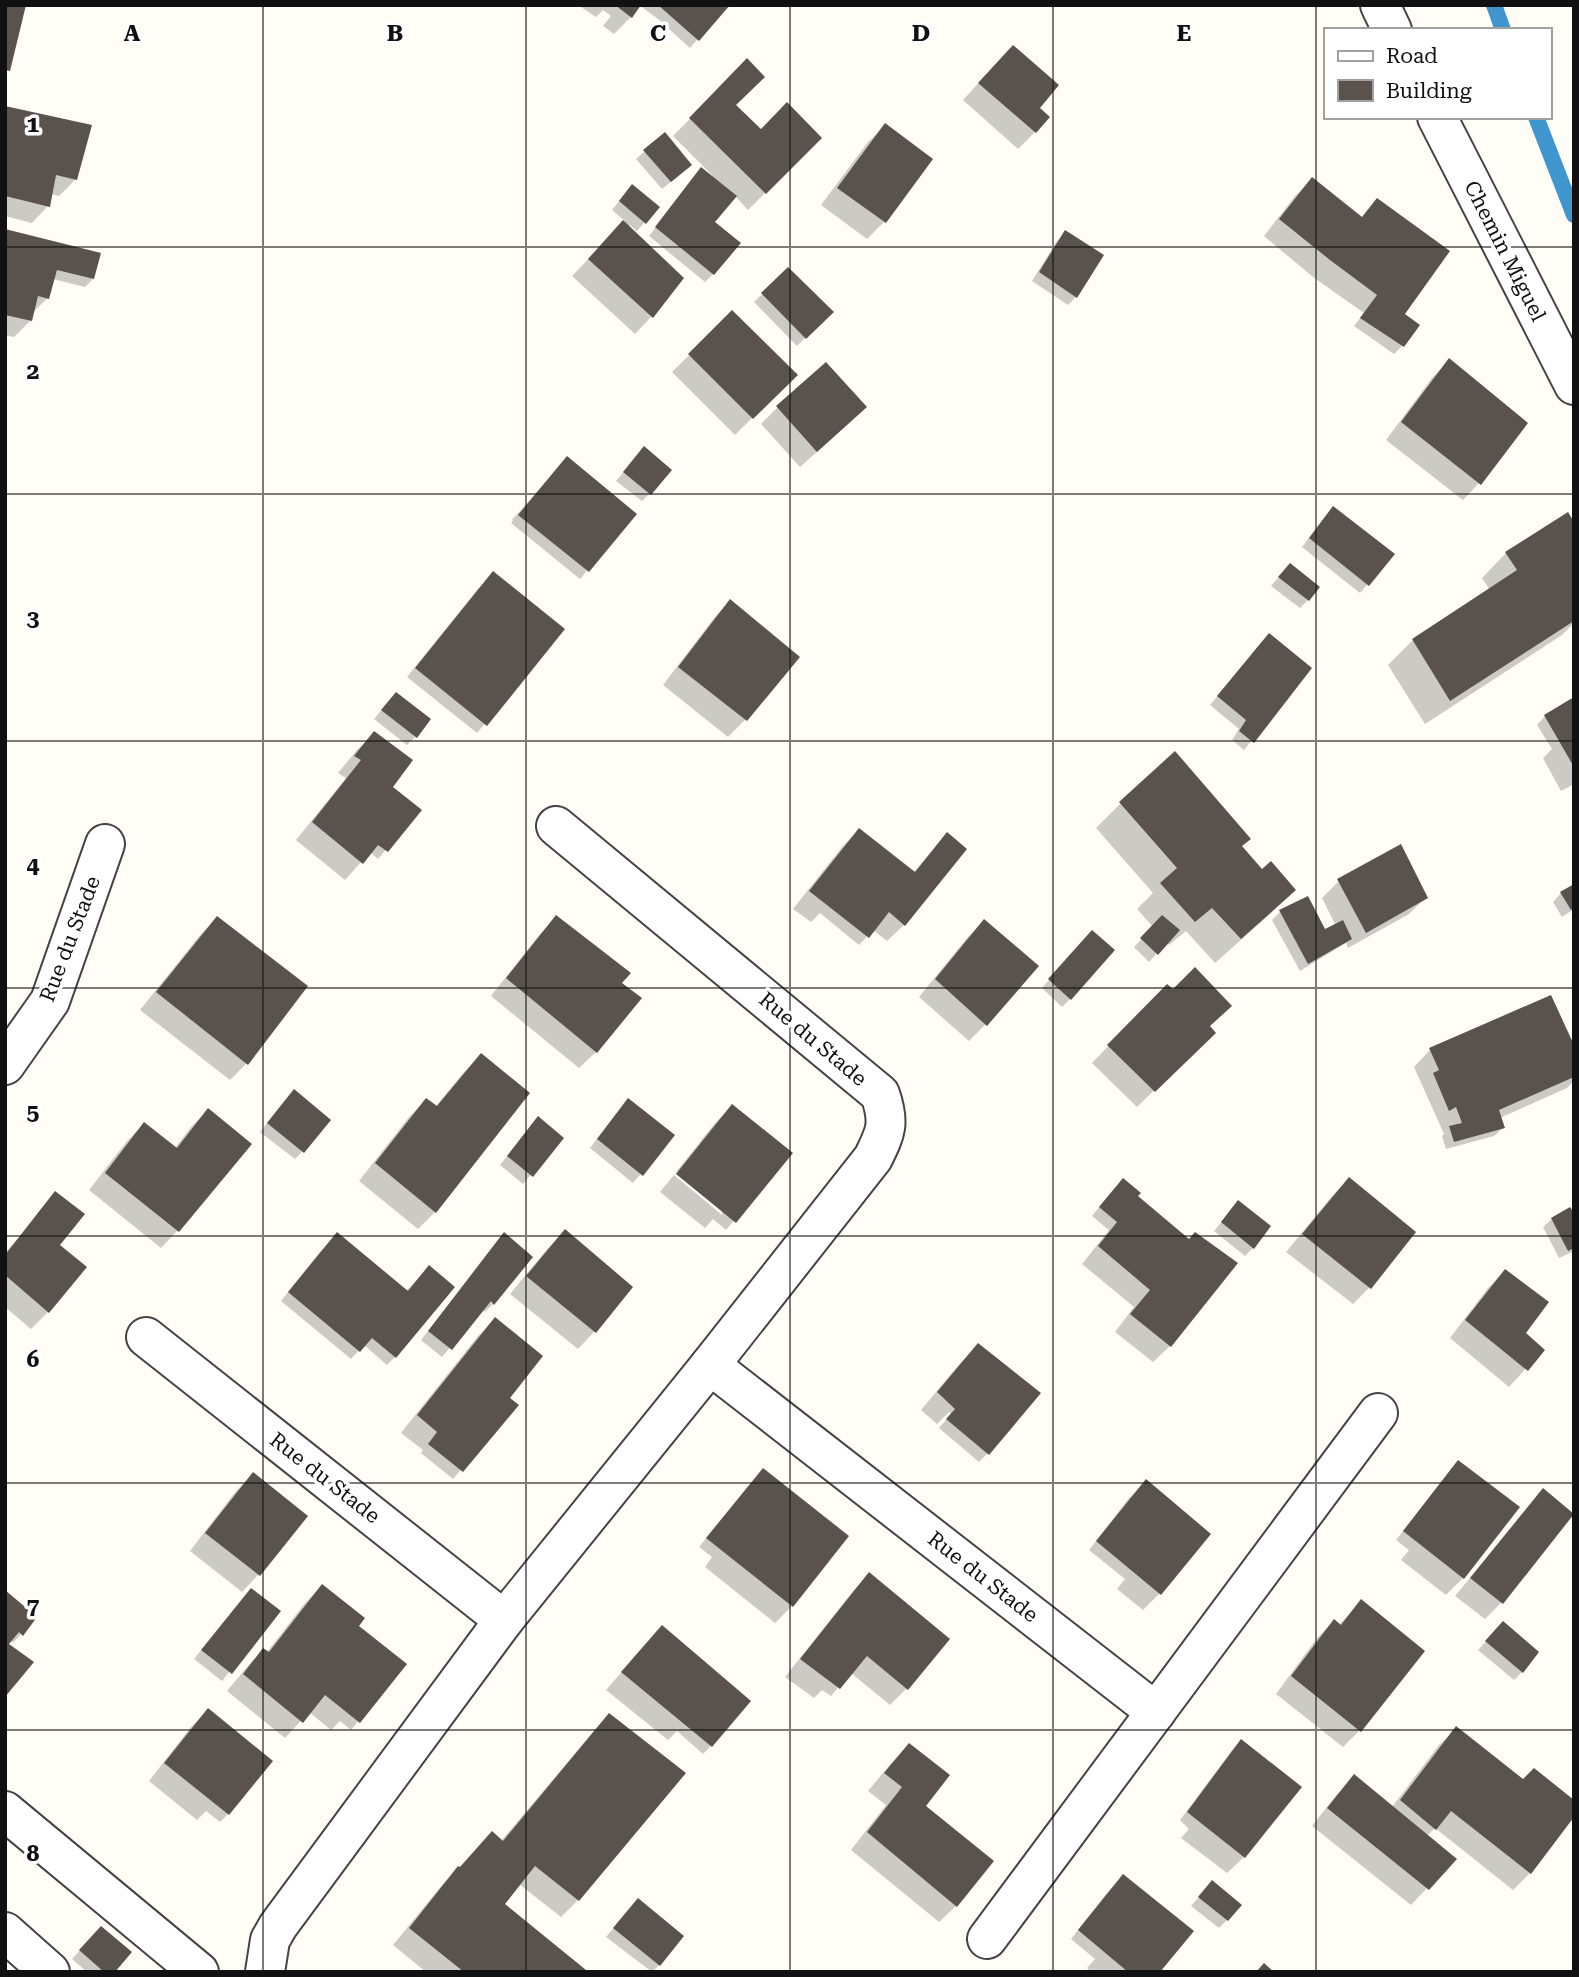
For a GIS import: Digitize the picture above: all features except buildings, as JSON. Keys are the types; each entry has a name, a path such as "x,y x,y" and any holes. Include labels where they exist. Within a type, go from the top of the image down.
{"street":[{"path":"1380,5 1391,28"},
{"name":"Chemin Miguel","path":"1438,119 1574,385"},
{"name":"Rue du Stade","path":"265,1972 270,1940 278,1926 504,1620 873,1158 884,1136 886,1113 880,1094 556,826"},
{"name":"Rue du Stade","path":"5,1065 50,1001 106,844"},
{"name":"Rue du Stade","path":"146,1337 504,1620"},
{"name":"Rue du Stade","path":"710,1365 1156,1712"},
{"path":"987,1939 1378,1413"},
{"path":"5,1811 199,1972"},
{"path":"5,1932 50,1972"}],"waterway":[{"path":"1494,5 1502,28"},
{"path":"1537,119 1574,215"}]}
